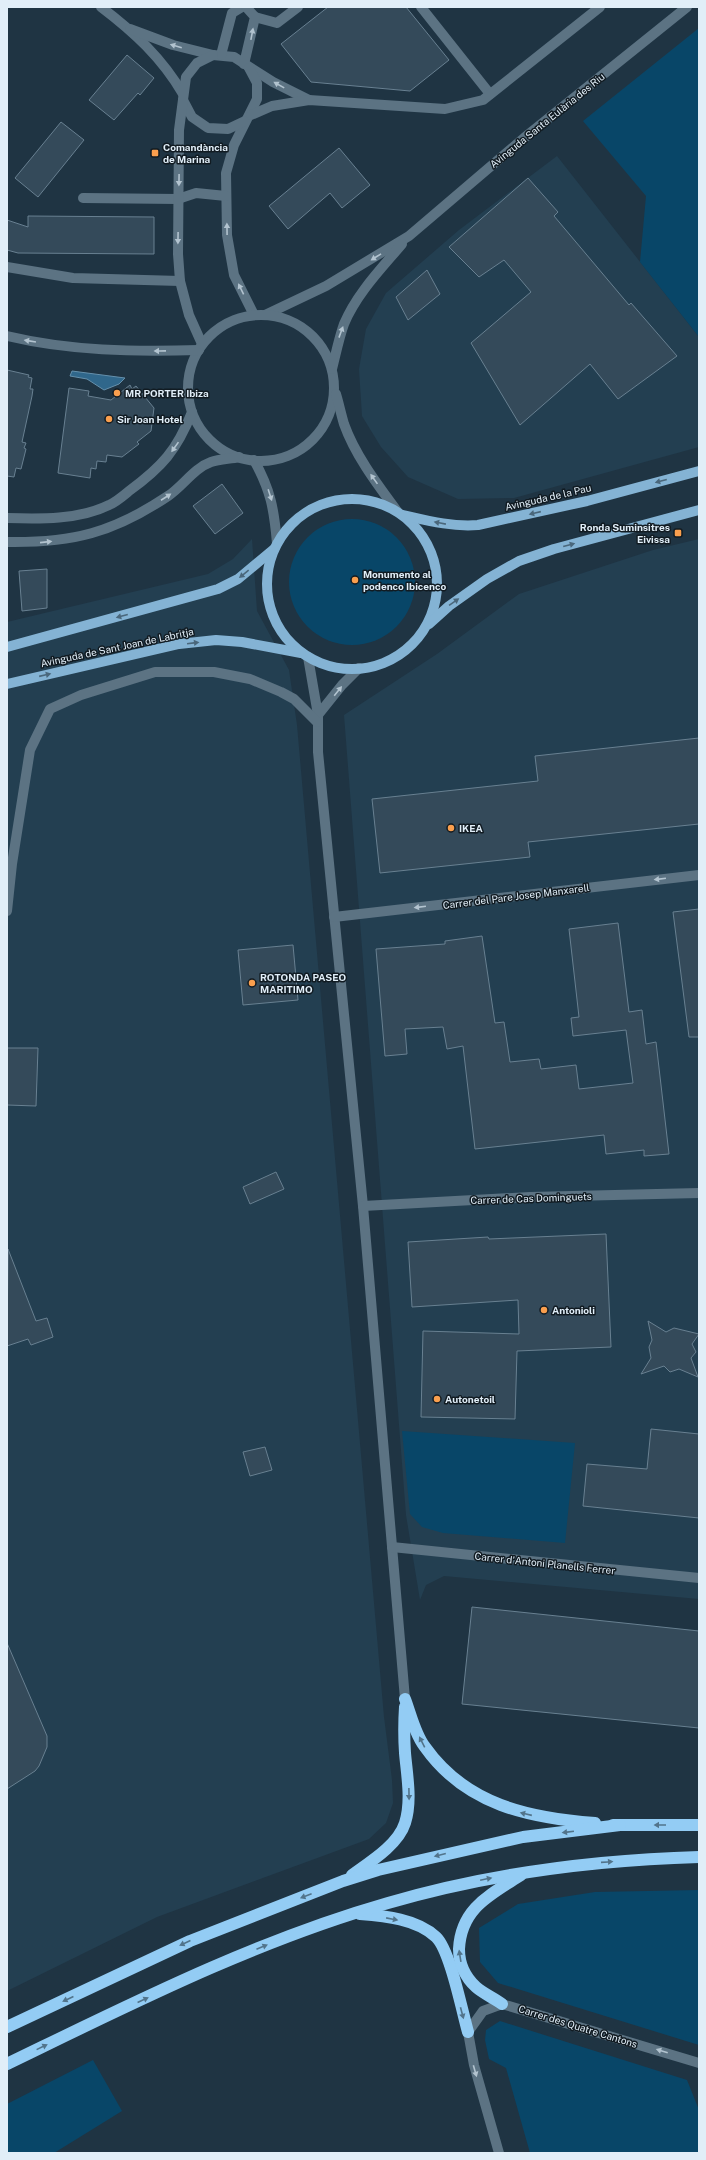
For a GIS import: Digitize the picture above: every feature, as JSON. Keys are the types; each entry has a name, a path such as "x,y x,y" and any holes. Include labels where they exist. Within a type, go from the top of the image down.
{"highway":[{"path":"405,1700 424,1747 446,1772 475,1794 513,1810 552,1820 620,1825 699,1825"},
{"path":"343,1881 397,1837 405,1824 410,1797 404,1736 405,1700"},
{"path":"7,2027 190,1941 343,1881 378,1870 516,1839 620,1825"},
{"path":"7,2064 208,1970 276,1941 353,1913 397,1900 526,1871 593,1863 699,1857"},
{"path":"502,2004 477,1988 465,1974 459,1956 460,1933 465,1920 478,1904 526,1871"},
{"path":"353,1913 399,1920 416,1925 437,1938 447,1956 468,2032"}],"main road":[{"name":"Avinguda de la Pau","path":"399,513 445,524 478,525 587,501 699,471"},
{"path":"7,647 218,589 238,579 275,546 296,520 315,507 337,500 368,500 383,504 414,524 424,537 436,567 438,582 436,598 425,628"},
{"path":"275,546 268,566 267,584 269,602 274,619 284,634 306,655 326,664 343,668 359,668 390,660 404,652 425,628 448,606 487,579 519,561 554,549 699,510"},
{"name":"Avinguda de Sant Joan de Labritja","path":"7,684 179,644 216,640 242,642 306,655"}],"street":[{"path":"102,7 130,30 158,58 171,74 192,117 208,128 228,129 272,106 309,100 445,109 483,100 600,7"},
{"path":"200,347 189,315 180,281 178,254 179,130 183,97 186,76 197,63 217,55 232,13 242,7"},
{"path":"246,7 255,17 277,23 298,7"},
{"path":"420,7 490,94"},
{"name":"Avinguda Santa Eulària des Riu","path":"265,315 332,283 409,236 524,138 687,7"},
{"path":"254,315 237,282 230,261 227,235 226,173 234,145 257,99 257,83 247,66 255,17"},
{"path":"130,30 173,45 217,55 234,57 247,66 309,100"},
{"path":"83,198 178,198 196,193 226,196"},
{"name":"Avinguda Santa Eulària des Riu","path":"332,370 338,341 345,322 355,304 370,282 409,236"},
{"path":"7,267 73,278 180,281"},
{"path":"334,388 333,403 328,418 320,431 310,442 298,451 284,457 269,460 254,460 239,457 219,447 210,440 197,422 192,412 188,391 188,380 194,359 200,347 225,324 239,318 254,315 265,315 288,320 308,331 323,349 332,370 334,388 344,425 371,475 399,513"},
{"path":"7,336 72,347 128,352 200,347"},
{"path":"7,518 41,519 79,514 109,505 152,475 176,447 192,412"},
{"path":"7,542 44,543 88,536 121,524 169,496 192,475 211,462 239,457"},
{"path":"254,460 265,480 272,499 275,546"},
{"path":"306,655 317,718 338,961 363,1206 405,1700"},
{"path":"317,718 342,685 359,668"},
{"path":"7,911 12,864 30,750 50,709 81,695 155,672 214,672 250,678 294,699 317,718"},
{"name":"Carrer del Pare Josep Manxarell","path":"334,917 699,874"},
{"name":"Carrer de Cas Dominguets","path":"363,1206 530,1197 699,1193"},
{"name":"Carrer d'Antoni Planells Ferrer","path":"392,1547 699,1578"},
{"path":"499,2153 474,2065 468,2032 482,2011 502,2004"},
{"name":"Carrer des Quatre Cantons","path":"502,2004 699,2063"}],"shaded area":[{"path":"699,28 699,337 640,262 646,196 583,121"},
{"path":"557,156 699,337 699,447 514,498 458,499 408,477 381,447 362,416 359,369 366,329 386,293 459,230"},
{"path":"72,371 125,378 119,384 104,390 87,379 70,376"},
{"path":"358,519 382,527 392,533 401,542 410,558 414,570 414,594 410,606 401,622 392,631 376,640 364,644 346,645 322,637 312,631 303,622 294,606 290,594 289,576 297,552 303,542 312,533 328,524 340,520"},
{"path":"252,539 257,611 289,670 297,725 384,1717 392,1780 393,1803 386,1823 369,1839 157,1917 7,1991 7,622 208,574 233,559"},
{"path":"699,539 699,1599 444,1576 426,1585 420,1600 406,1515 344,715 437,654 519,594 653,550"},
{"path":"402,1431 575,1443 565,1543 443,1533 422,1527 410,1514"},
{"path":"699,1890 699,2045 498,1983 480,1962 479,1928 518,1904 595,1892"},
{"path":"500,2021 687,2080 699,2110 699,2153 530,2153 506,2068 489,2059 485,2040 486,2030"},
{"path":"93,2060 122,2111 54,2153 7,2153 7,2104"}],"building":[{"path":"328,7 406,7 449,60 410,91 311,82 281,44"},
{"path":"127,55 154,78 140,95 138,93 114,120 89,100"},
{"path":"61,122 84,140 38,197 15,178"},
{"path":"339,148 370,185 342,208 330,193 288,229 269,206"},
{"path":"528,178 558,212 554,216 629,305 631,303 677,356 618,399 590,364 520,425 471,343 531,292 504,260 479,277 449,247"},
{"path":"28,216 154,217 154,254 18,253 7,250 7,220 28,227"},
{"path":"427,270 440,294 408,320 396,297"},
{"path":"7,370 29,375 28,377 32,378 30,389 33,389 22,442 26,443 24,448 26,449 21,469 16,468 14,477 7,476"},
{"name":"Sir Joan Hotel","path":"130,385 132,389 136,386 154,408 151,431 137,442 139,444 122,457 107,455 106,462 97,461 96,469 91,468 90,478 58,473 69,388 89,391 88,396 111,400"},
{"path":"222,484 243,513 215,534 193,506"},
{"path":"47,569 47,608 22,611 19,571"},
{"path":"699,738 699,824 528,842 530,857 380,873 372,799 538,781 535,756"},
{"path":"699,909 699,1037 689,1037 673,912"},
{"path":"618,923 629,1012 642,1010 646,1044 656,1042 669,1154 644,1156 644,1150 606,1154 604,1135 475,1149 463,1046 447,1049 443,1027 405,1029 407,1054 385,1056 376,949 445,944 445,941 482,936 495,1023 504,1022 510,1062 539,1059 541,1069 576,1065 579,1089 633,1083 626,1030 573,1036 571,1018 579,1017 569,929"},
{"path":"293,945 298,1000 243,1005 238,950"},
{"path":"7,1048 38,1048 36,1106 7,1105"},
{"path":"276,1172 284,1189 250,1204 243,1187"},
{"path":"606,1234 611,1347 517,1351 515,1419 421,1417 423,1331 519,1334 518,1300 412,1307 408,1242 488,1237 489,1239"},
{"path":"8,1249 36,1321 47,1318 53,1337 31,1345 28,1339 7,1346"},
{"path":"648,1321 666,1332 674,1328 699,1334 692,1344 696,1352 691,1358 698,1377 679,1369 670,1372 664,1366 641,1374 651,1358 649,1347 652,1340"},
{"path":"651,1429 699,1434 699,1518 583,1506 587,1464 647,1469"},
{"path":"265,1447 272,1470 250,1476 243,1452"},
{"path":"472,1607 699,1631 699,1728 462,1704"},
{"path":"7,1643 47,1736 47,1747 39,1766 35,1771 7,1789"}],"place":[{"name":"Comandància de Marina","path":"155,153"},
{"name":"MR PORTER Ibiza","path":"117,393"},
{"name":"Sir Joan Hotel","path":"109,419"},
{"name":"Ronda Suminsitres Eivissa","path":"678,533"},
{"name":"Monumento al podenco Ibicenco","path":"355,580"},
{"name":"IKEA","path":"451,828"},
{"name":"ROTONDA PASEO MARITIMO","path":"252,983"},
{"name":"Antonioli","path":"544,1310"},
{"name":"Autonetoil","path":"437,1399"}]}
